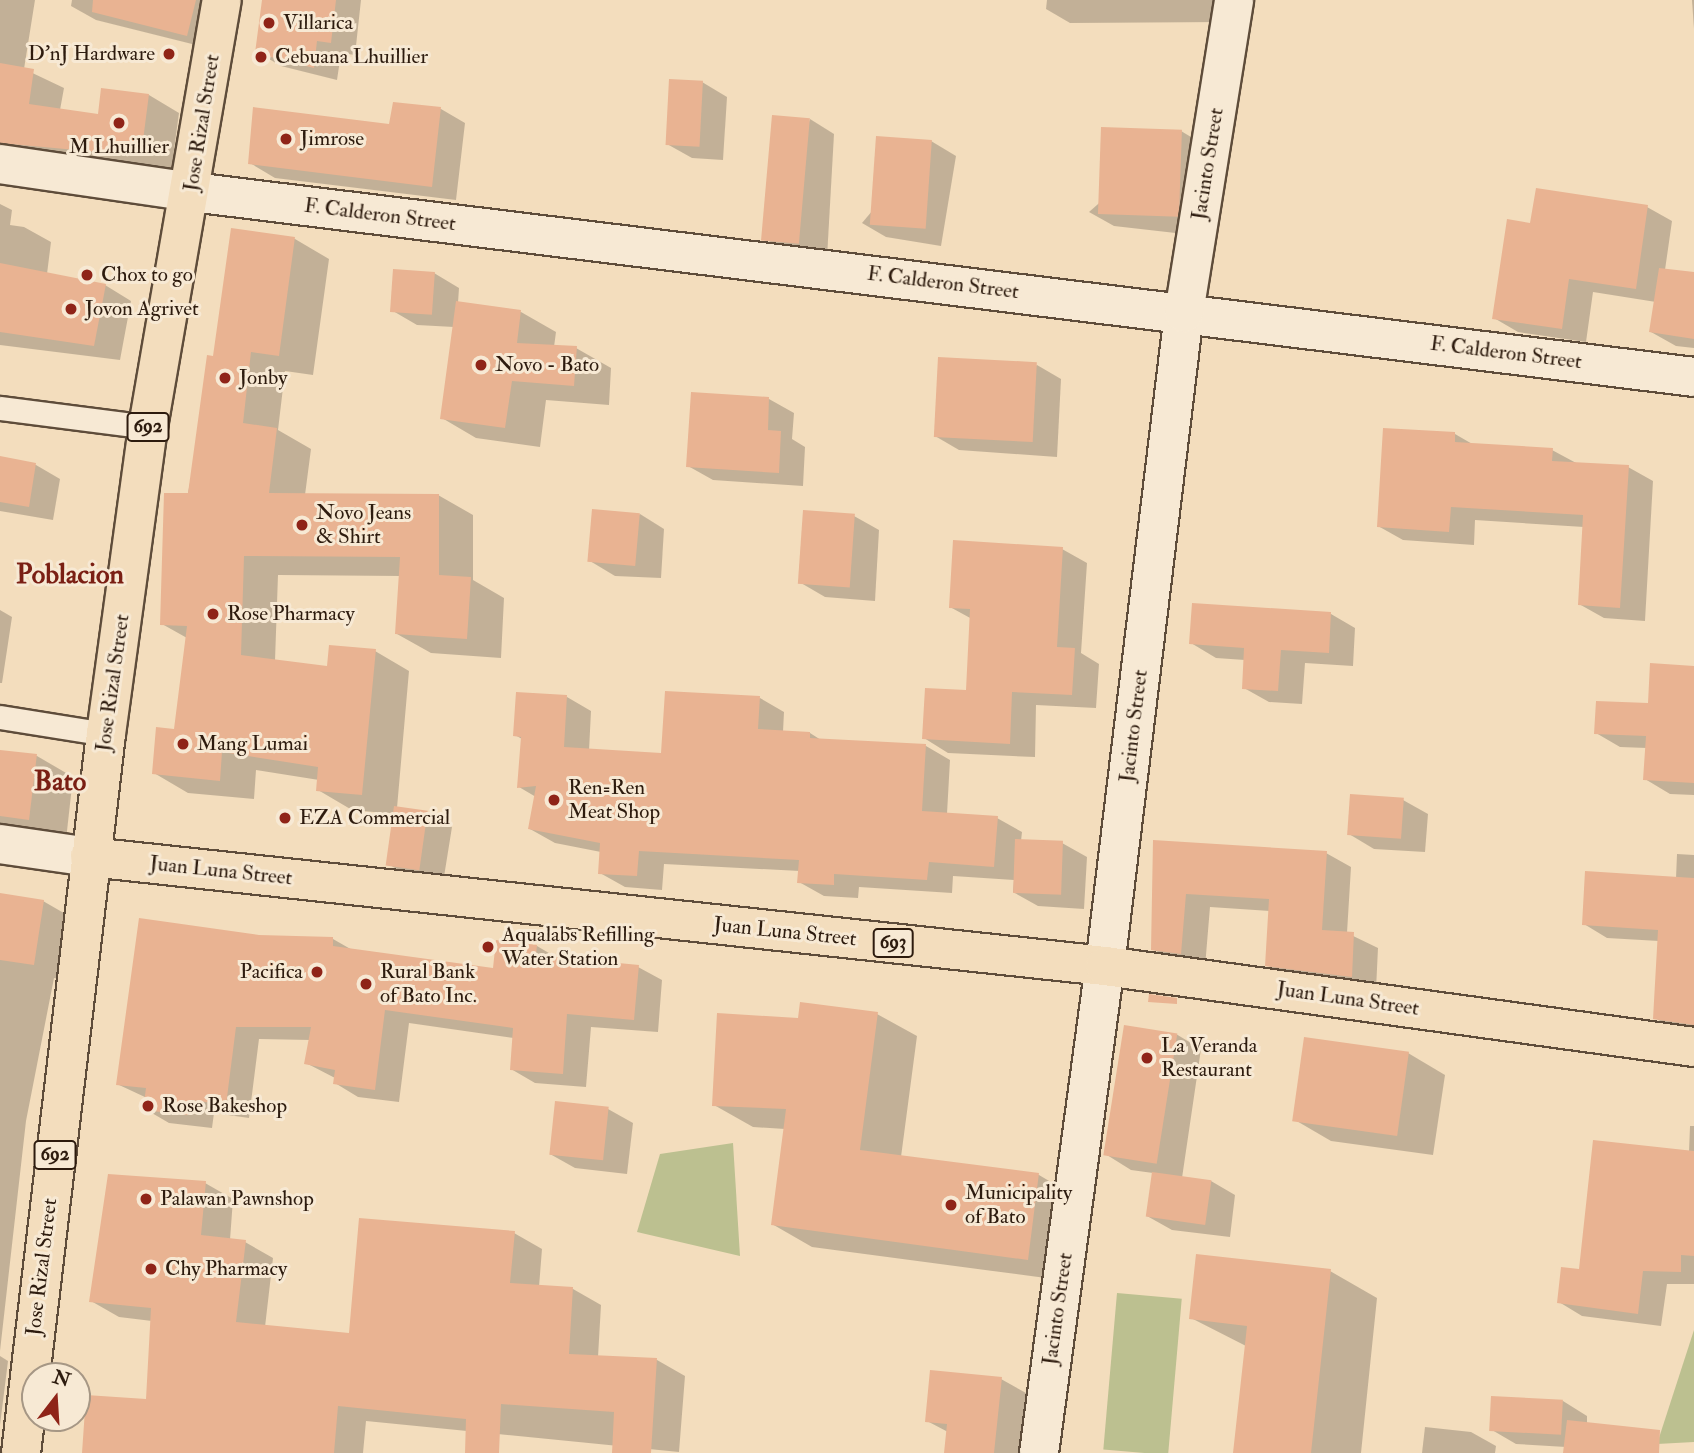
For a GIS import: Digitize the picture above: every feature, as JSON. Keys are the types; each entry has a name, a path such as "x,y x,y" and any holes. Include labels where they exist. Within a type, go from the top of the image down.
{"main road":[{"name":"Jose Rizal Street","path":"21,1453 90,857 148,427 192,192 222,0"},
{"name":"Juan Luna Street","path":"90,857 1105,966 1694,1047"}],"street":[{"name":"Jacinto Street","path":"1039,1453 1105,966 1184,313 1234,0"},
{"name":"F. Calderon Street","path":"0,164 192,192 1694,377"},
{"name":"Juan Luna Street","path":"0,844 90,857"}],"lane":[{"path":"0,408 148,427"},
{"path":"0,717 106,734"}],"green space":[{"path":"733,1143 740,1256 637,1232 660,1154"},
{"path":"1117,1293 1182,1299 1168,1453 1103,1449"},
{"path":"1694,1330 1694,1442 1657,1444"}],"building":[{"path":"93,0 196,0 187,36 92,12"},
{"path":"262,0 336,0 331,43 317,41 314,68 255,53"},
{"path":"0,63 34,69 29,104 98,114 101,88 149,94 141,156 0,143"},
{"path":"669,79 703,81 699,147 666,145"},
{"path":"393,102 441,107 432,187 248,164 253,107 389,124"},
{"path":"772,115 810,118 799,244 761,241"},
{"path":"1101,127 1182,130 1179,217 1098,214"},
{"path":"876,136 932,140 926,229 870,225"},
{"path":"1536,188 1648,205 1636,289 1569,279 1562,329 1492,319 1507,219 1530,223"},
{"path":"231,228 295,237 279,356 251,352 243,423 277,428 269,493 439,494 439,575 471,577 467,639 395,634 400,557 244,556 241,655 327,666 329,645 376,649 362,795 316,791 318,767 222,752 220,781 152,774 156,727 174,729 187,626 160,625 164,493 188,493 207,355 213,356"},
{"path":"0,263 106,284 94,346 0,332"},
{"path":"1659,268 1694,272 1694,339 1649,332"},
{"path":"393,269 435,272 432,315 390,312"},
{"name":"Novo - Bato","path":"456,301 521,310 517,343 577,346 574,386 512,381 505,428 440,419"},
{"path":"938,357 1037,362 1033,442 934,437"},
{"path":"691,392 769,397 768,430 781,431 779,473 686,467"},
{"path":"1383,428 1455,432 1455,442 1553,448 1552,461 1629,465 1620,608 1578,605 1583,515 1451,507 1449,532 1377,527"},
{"path":"0,456 36,463 29,507 0,502"},
{"path":"592,509 640,513 635,566 587,562"},
{"path":"803,510 855,514 850,587 798,584"},
{"path":"953,540 1063,547 1057,647 1075,648 1072,695 1012,692 1010,744 922,739 925,688 966,690 970,609 949,608"},
{"path":"1192,603 1331,612 1329,653 1281,650 1278,691 1242,689 1244,648 1189,644"},
{"path":"1650,663 1694,666 1694,783 1643,780 1646,736 1594,734 1596,701 1648,703"},
{"path":"665,691 760,696 758,729 810,732 810,738 926,744 922,811 998,816 994,867 929,862 927,880 834,874 834,885 797,883 799,860 639,851 637,876 598,874 600,843 528,829 536,786 517,788 521,737 513,736 516,692 567,695 564,747 661,753"},
{"path":"0,750 37,754 29,820 0,816"},
{"path":"1350,794 1404,798 1401,839 1347,835"},
{"path":"394,806 428,811 419,870 386,865"},
{"path":"1015,839 1063,841 1061,895 1013,893"},
{"path":"1153,840 1327,851 1322,930 1354,932 1352,977 1265,966 1269,899 1186,894 1181,954 1151,950"},
{"path":"1585,871 1694,878 1694,1025 1653,1019 1658,930 1582,925"},
{"path":"0,893 44,900 34,965 0,960"},
{"path":"139,918 259,935 333,937 333,946 493,968 496,940 537,945 536,955 639,965 634,1020 567,1014 563,1074 510,1070 513,1028 385,1010 375,1090 333,1084 335,1070 304,1064 311,1027 236,1027 226,1105 191,1100 188,1115 143,1110 146,1088 116,1085"},
{"path":"1149,994 1177,998 1177,1004 1148,1002"},
{"path":"800,1002 878,1012 860,1150 1039,1173 1028,1260 771,1225 786,1109 712,1106 717,1013 798,1018"},
{"path":"1124,1025 1177,1033 1157,1164 1103,1155"},
{"path":"1304,1037 1409,1052 1397,1136 1292,1121"},
{"path":"555,1101 609,1107 603,1160 549,1155"},
{"path":"1593,1140 1694,1151 1694,1256 1681,1255 1681,1272 1643,1271 1638,1314 1557,1303 1561,1267 1579,1269"},
{"path":"1152,1172 1211,1180 1205,1225 1146,1217"},
{"path":"108,1174 206,1181 201,1235 246,1240 236,1322 349,1333 359,1218 515,1231 510,1283 573,1287 569,1354 657,1358 651,1453 612,1453 614,1412 501,1404 499,1453 465,1453 466,1419 338,1406 334,1453 82,1453 83,1432 91,1432 91,1395 146,1399 151,1308 89,1302"},
{"path":"1196,1254 1331,1269 1311,1453 1233,1453 1247,1326 1189,1319"},
{"path":"930,1370 1002,1377 994,1453 944,1453 947,1424 925,1422"},
{"path":"1491,1396 1563,1400 1561,1435 1489,1431"},
{"path":"1567,1420 1660,1430 1659,1453 1563,1453"}],"place":[{"name":"Villarica","path":"269,23"},
{"name":"D'nJ Hardware","path":"169,54"},
{"name":"Cebuana Lhuillier","path":"261,57"},
{"name":"M Lhuillier","path":"119,123"},
{"name":"Jimrose","path":"286,139"},
{"name":"Chox to go","path":"87,275"},
{"name":"Jovon Agrivet","path":"71,309"},
{"name":"Novo - Bato","path":"481,365"},
{"name":"Jonby","path":"225,378"},
{"name":"Novo Jeans & Shirt","path":"302,525"},
{"name":"Rose Pharmacy","path":"213,614"},
{"name":"Mang Lumai","path":"183,744"},
{"name":"Ren=Ren Meat Shop","path":"554,800"},
{"name":"EZA Commercial","path":"285,818"},
{"name":"Aqualabs Refilling Water Station","path":"488,947"},
{"name":"Pacifica","path":"317,972"},
{"name":"Rural Bank of Bato Inc.","path":"366,984"},
{"name":"La Veranda Restaurant","path":"1147,1058"},
{"name":"Rose Bakeshop","path":"148,1106"},
{"name":"Palawan Pawnshop","path":"146,1199"},
{"name":"Municipality of Bato","path":"951,1205"},
{"name":"Chy Pharmacy","path":"151,1269"}],"district":[{"name":"Poblacion","path":"70,575"},
{"name":"Bato","path":"60,782"}]}
